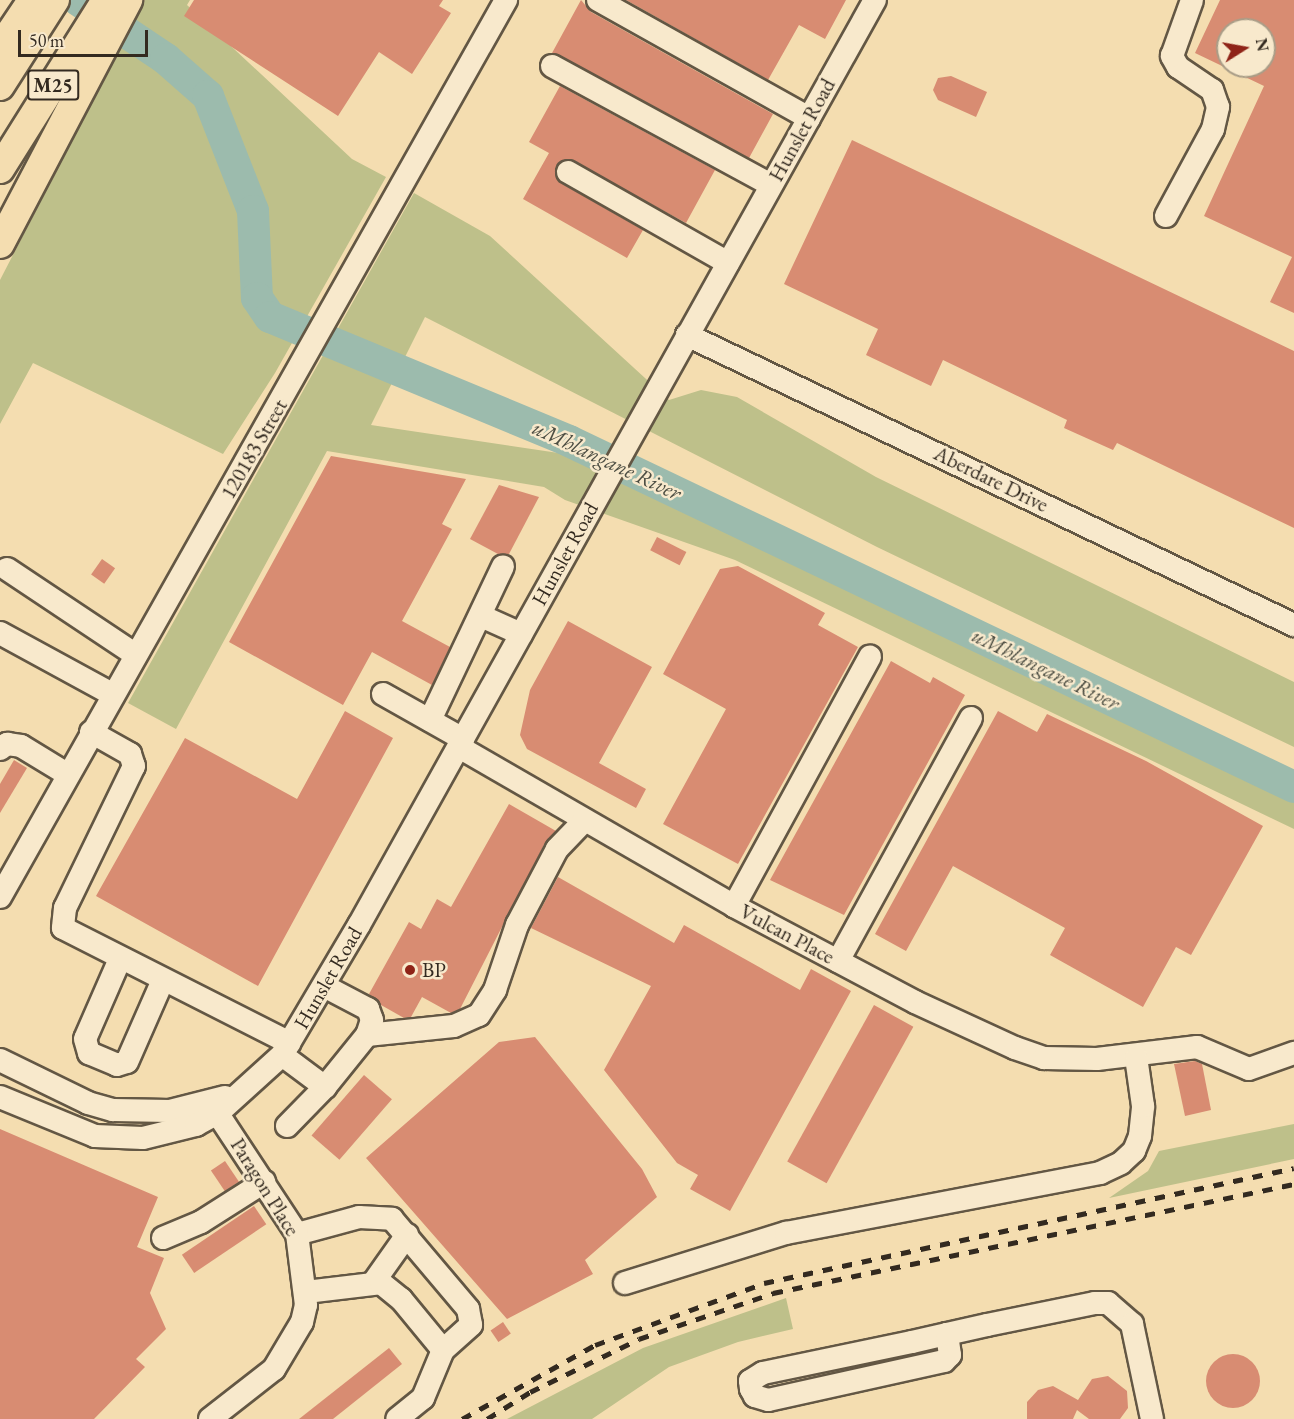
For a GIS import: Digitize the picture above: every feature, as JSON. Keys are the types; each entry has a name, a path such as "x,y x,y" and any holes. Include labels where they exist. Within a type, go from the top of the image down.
{"main road":[{"path":"0,48 32,0"},
{"name":"M25","path":"0,86 55,0"},
{"name":"M25","path":"0,169 106,0"},
{"path":"0,244 98,53 128,0"}],"street":[{"name":"120183 Street","path":"0,897 112,694 352,278 506,0"},
{"path":"598,0 809,118"},
{"name":"Hunslet Road","path":"0,1097 68,1128 122,1140 168,1133 238,1094 286,1049 461,743 875,0"},
{"path":"1166,216 1217,113 1212,90 1178,67 1172,56 1192,0"},
{"path":"552,66 771,185"},
{"path":"568,172 728,263"},
{"name":"Aberdare Drive","path":"687,335 1294,625"},
{"path":"430,720 503,566"},
{"path":"7,569 136,655"},
{"path":"481,616 521,634"},
{"path":"0,633 112,694"},
{"path":"734,906 870,657"},
{"name":"Vulcan Place","path":"383,694 430,720 461,743 585,820 734,906 915,1002 1034,1054 1073,1059 1136,1057 1197,1047 1249,1069 1294,1053"},
{"path":"838,962 971,718"},
{"path":"91,732 130,754 134,766 62,924 69,932 163,980 286,1049 325,1087"},
{"path":"0,749 7,744 21,746 67,774"},
{"path":"367,1035 454,1026 479,1015 489,1003 517,925 557,849 585,820"},
{"path":"120,959 85,1038 89,1053 117,1065 127,1062 163,980"},
{"path":"287,1126 325,1087 367,1035 372,1025 368,1009 324,986"},
{"path":"625,1283 786,1233 1100,1173 1128,1157 1140,1136 1143,1106 1136,1057"},
{"path":"0,1060 88,1103 112,1110 170,1111 214,1107"},
{"name":"Paragon Place","path":"210,1419 259,1383 286,1355 302,1323 306,1292 297,1234 214,1107"},
{"path":"163,1238 201,1222 264,1182"},
{"path":"297,1234 376,1216 392,1219 471,1316 464,1333 443,1350 428,1390 397,1419"},
{"path":"373,1283 407,1235"},
{"path":"306,1292 373,1283 401,1299 443,1350"},
{"path":"947,1334 950,1355 944,1361 768,1400 755,1396 751,1389 750,1381 763,1373 947,1334 1108,1303 1125,1314 1135,1332 1152,1419"}],"green space":[{"path":"145,0 190,0 187,5 352,159 386,177 275,373 223,454 33,363 0,424 0,280"},
{"path":"414,193 490,236 669,400 701,390 737,397 876,477 1294,682 1294,747 877,547 425,317 371,425 572,455 1294,802 1294,829 735,560 565,500 544,487 327,451 176,729 128,703"},
{"path":"1294,1124 1294,1159 1109,1198 1148,1171 1159,1151"},
{"path":"786,1298 793,1329 738,1342 669,1367 592,1419 507,1419 643,1348"}],"building":[{"path":"194,0 443,0 439,6 451,13 412,74 379,52 338,116 184,16"},
{"path":"581,0 591,12 773,114 749,158 552,53"},
{"path":"626,0 846,0 825,39 799,25 768,80"},
{"path":"1220,0 1294,0 1294,313 1270,302 1292,257 1204,216 1264,86 1247,78 1276,78 1276,18 1216,18 1216,63 1195,53"},
{"path":"951,76 987,92 976,117 938,100 933,90 938,78"},
{"path":"560,86 715,170 686,223 568,159 556,166 561,183 643,230 627,258 523,199 549,153 529,142"},
{"path":"852,140 1294,351 1294,528 1117,443 1113,450 1064,428 1067,420 943,360 931,386 866,355 878,329 784,284"},
{"path":"331,456 466,479 442,524 452,529 402,621 450,647 432,685 372,652 343,705 229,642"},
{"path":"499,485 539,497 509,554 498,554 470,539"},
{"path":"657,537 686,552 680,565 650,550"},
{"path":"102,559 115,568 104,584 91,575"},
{"path":"738,566 825,613 818,625 858,647 738,864 663,824 726,709 663,674 720,569"},
{"path":"568,621 652,667 599,763 646,789 636,808 527,749 520,735 530,690"},
{"path":"891,661 930,683 933,677 965,695 844,915 770,880"},
{"path":"345,711 393,738 258,986 96,896 185,738 297,799"},
{"path":"998,711 1037,732 1047,714 1146,761 1263,826 1191,955 1176,947 1143,1007 1050,955 1065,928 953,866 906,951 875,934"},
{"path":"14,760 27,768 0,813 0,784"},
{"path":"509,804 556,831 545,843 460,1009 451,1013 422,997 411,1017 404,1018 381,1005 369,994 409,922 421,929 437,899 451,907"},
{"path":"558,877 674,943 684,925 800,990 811,969 851,991 730,1211 690,1189 698,1175 677,1163 604,1070 651,986 531,928"},
{"path":"874,1005 913,1027 827,1183 787,1162"},
{"path":"535,1037 642,1169 657,1197 585,1260 593,1274 507,1319 366,1158 499,1042"},
{"path":"1195,1061 1202,1064 1211,1110 1185,1116 1174,1064"},
{"path":"364,1075 392,1099 339,1160 312,1135"},
{"path":"0,1129 158,1197 137,1247 164,1258 150,1293 166,1329 136,1359 145,1367 94,1419 0,1419"},
{"path":"225,1161 239,1182 225,1191 211,1171"},
{"path":"254,1206 266,1224 194,1273 182,1255"},
{"path":"503,1322 511,1334 498,1342 491,1330"},
{"path":"389,1348 402,1364 333,1419 299,1419"},
{"path":"1233,1354 1243,1356 1252,1362 1258,1371 1260,1381 1258,1391 1252,1400 1243,1406 1233,1408 1223,1406 1214,1400 1208,1391 1206,1381 1208,1371 1214,1362 1223,1356"},
{"path":"1108,1376 1127,1391 1128,1408 1120,1419 1089,1419 1077,1410 1073,1419 1027,1419 1027,1402 1038,1390 1053,1386 1078,1400 1092,1379"}],"waterway":[{"name":"uMhlangane River","path":"78,0 166,59 208,96 253,211 257,298 270,317 569,441 1294,787"}],"railway":[{"path":"462,1419 595,1345 764,1283 1294,1168"},
{"path":"487,1419 530,1392 639,1339 773,1293 1294,1184"}],"place":[{"name":"BP","path":"410,970"}]}
